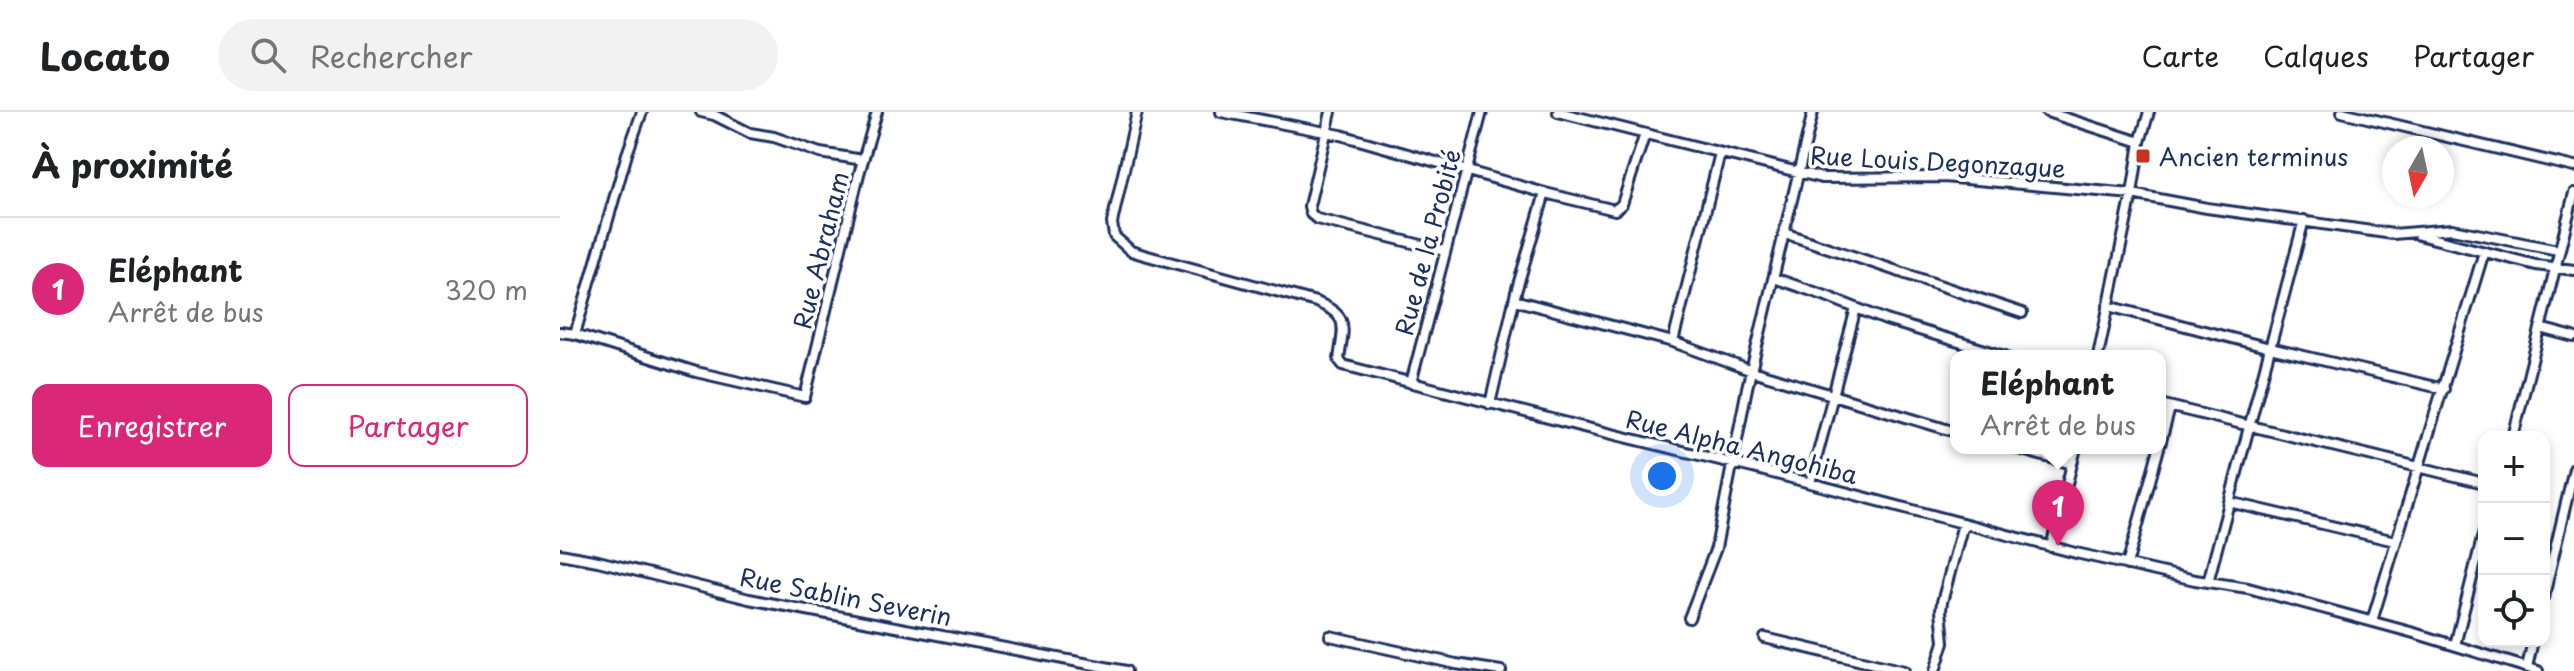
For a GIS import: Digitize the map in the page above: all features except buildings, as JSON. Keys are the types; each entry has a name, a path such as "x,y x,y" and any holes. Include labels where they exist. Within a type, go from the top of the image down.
{"street":[{"path":"560,332 575,334 642,112"},
{"path":"701,112 750,133 774,137 820,153 863,160"},
{"name":"Rue Abraham","path":"575,334 696,372 805,397 877,112"},
{"name":"Rue Alpha Angohiba","path":"1137,112 1112,223 1114,236 1121,244 1144,255 1336,311 1342,320 1339,360 1343,365 2051,547 2248,588 2538,671"},
{"path":"1221,112 1341,135 1615,210 1622,204 1645,134"},
{"path":"1331,112 1309,206 1311,214 1317,219 1445,251"},
{"name":"Rue de la Probité","path":"1411,383 1482,112"},
{"name":"Rue Louis Degonzague","path":"1558,112 1822,178 1944,177 2132,194 2207,208 2393,234 2452,229 2558,250"},
{"path":"1689,618 1716,548 1731,463 1813,112"},
{"path":"2047,112 2140,142"},
{"path":"2099,350 2140,142 2149,112"},
{"path":"2342,112 2574,167"},
{"path":"1673,342 1720,153"},
{"path":"1490,404 1514,300 1545,193"},
{"path":"2514,431 2574,193"},
{"path":"2208,582 2304,220"},
{"path":"1784,233 2022,313"},
{"path":"2413,234 2536,265 2574,270"},
{"path":"2372,621 2484,252"},
{"path":"1774,278 1886,320 1985,350"},
{"path":"1514,300 1673,342 1752,371 1950,430"},
{"path":"2108,306 2444,389"},
{"path":"1810,483 1856,308"},
{"path":"2540,328 2574,337"},
{"path":"2166,406 2478,482"},
{"path":"2166,423 2170,408"},
{"path":"2036,454 2072,464"},
{"path":"2051,547 2074,454"},
{"path":"2127,565 2158,454"},
{"path":"2549,575 2574,469"},
{"path":"2229,502 2395,541"},
{"path":"1935,671 1944,642 1942,602 1963,524"},
{"name":"Rue Sablin Severin","path":"560,554 749,599 1126,671"},
{"path":"2455,645 2478,555"},
{"path":"1330,636 1501,671"},
{"path":"1765,638 1904,671"},
{"path":"2527,667 2532,647"}],"place":[{"name":"Ancien terminus","path":"2143,156"},
{"name":"Eléphant","path":"2058,546"}]}
